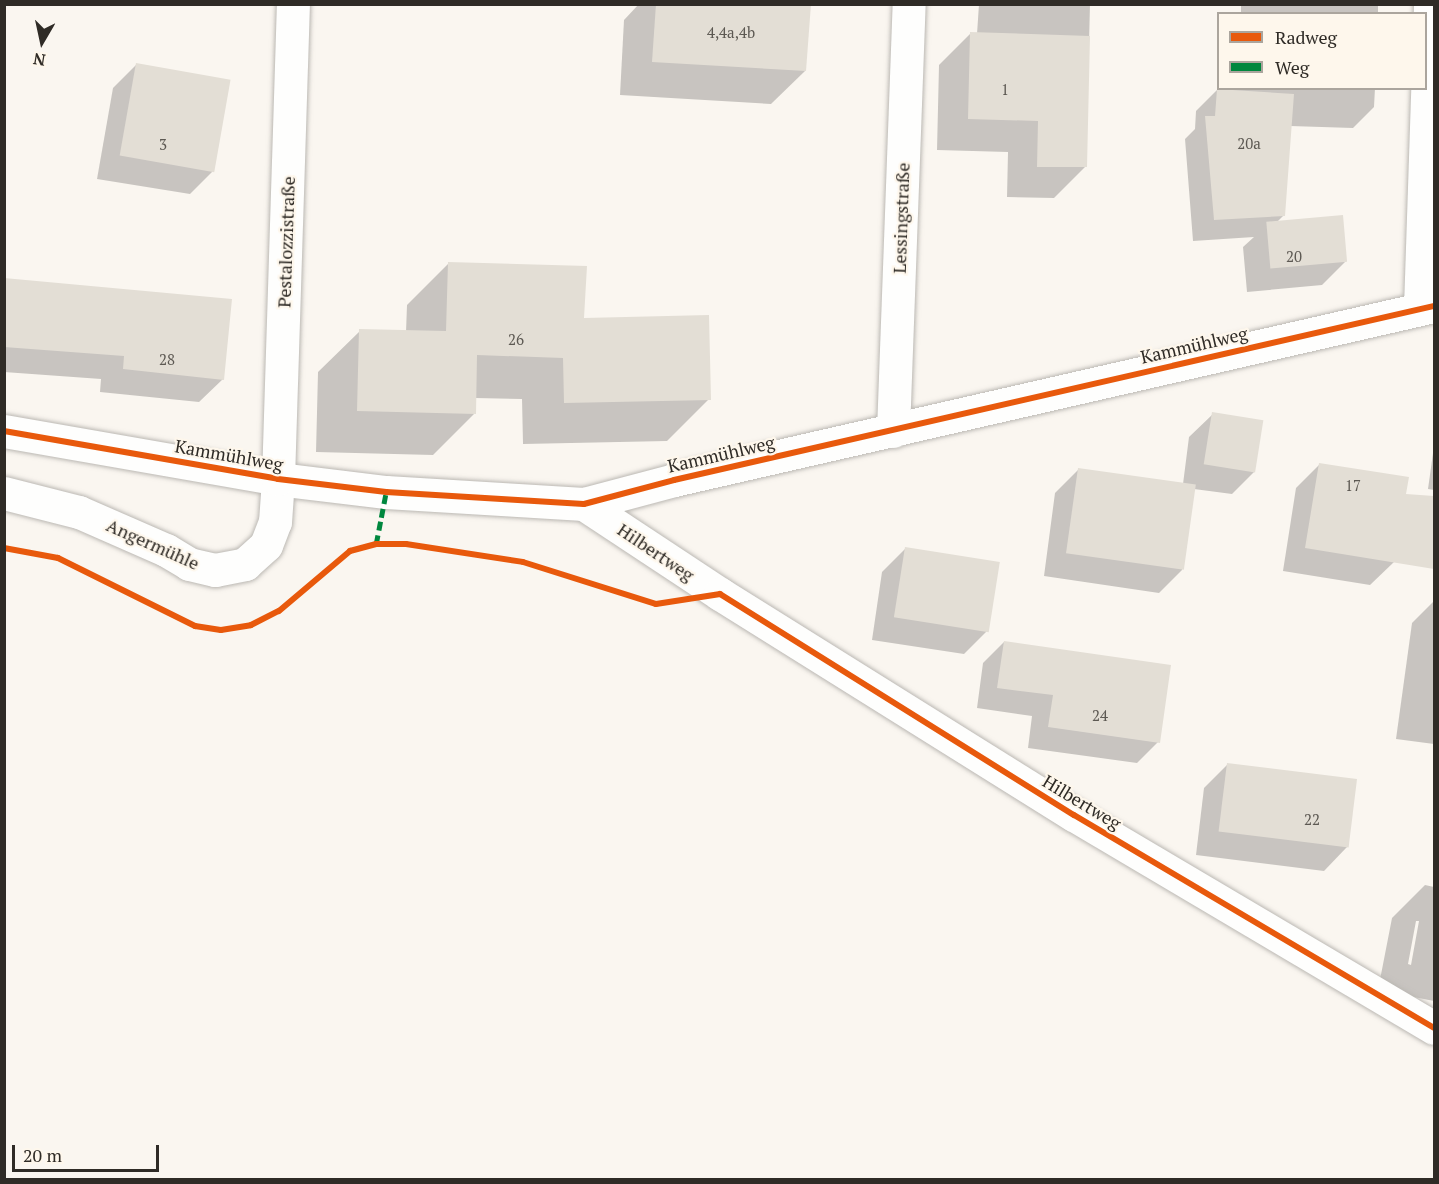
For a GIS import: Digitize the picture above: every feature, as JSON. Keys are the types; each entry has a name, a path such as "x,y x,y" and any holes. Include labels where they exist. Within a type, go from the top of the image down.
{"street":[{"name":"Pestalozzistraße","path":"278,479 293,4"},
{"name":"Lessingstraße","path":"893,431 909,4"},
{"path":"1427,307 1430,4"},
{"name":"Kammühlweg","path":"4,431 278,479 386,492 584,504 674,480 1427,307"},
{"name":"Angermühle","path":"4,493 80,512 166,550 189,564 215,570 245,564 266,545 275,522 278,479"},
{"name":"Hilbertweg","path":"584,504 720,594 1074,815 1434,1028"}],"building":[{"path":"656,4 811,4 806,71 652,62"},
{"path":"970,32 1090,36 1087,167 1037,167 1038,121 968,119"},
{"path":"136,63 231,80 214,172 120,156"},
{"path":"1217,89 1294,94 1285,216 1214,220 1205,116 1215,116"},
{"path":"1343,215 1347,262 1270,269 1266,222"},
{"path":"448,262 587,266 584,318 709,315 711,400 564,403 563,358 477,355 476,414 357,411 359,329 446,331"},
{"path":"4,278 232,299 224,380 123,369 124,356 4,347"},
{"path":"1212,412 1263,420 1255,472 1204,464"},
{"path":"1319,463 1409,477 1406,494 1434,496 1434,569 1305,548"},
{"path":"1078,468 1196,485 1184,570 1066,553"},
{"path":"905,547 1000,562 989,632 894,617"},
{"path":"1004,641 1171,665 1160,743 1048,727 1053,695 997,688"},
{"path":"1227,763 1357,779 1349,847 1219,831"}],"marked path":[{"path":"376,544 386,492"}],"cycle path":[{"path":"4,431 278,479 386,492 584,504 674,480 1434,306"},
{"path":"4,548 58,558 195,626 221,630 251,625 279,611 350,551 376,544 406,544 523,562 656,604 720,594 1074,815 1434,1028"}]}
